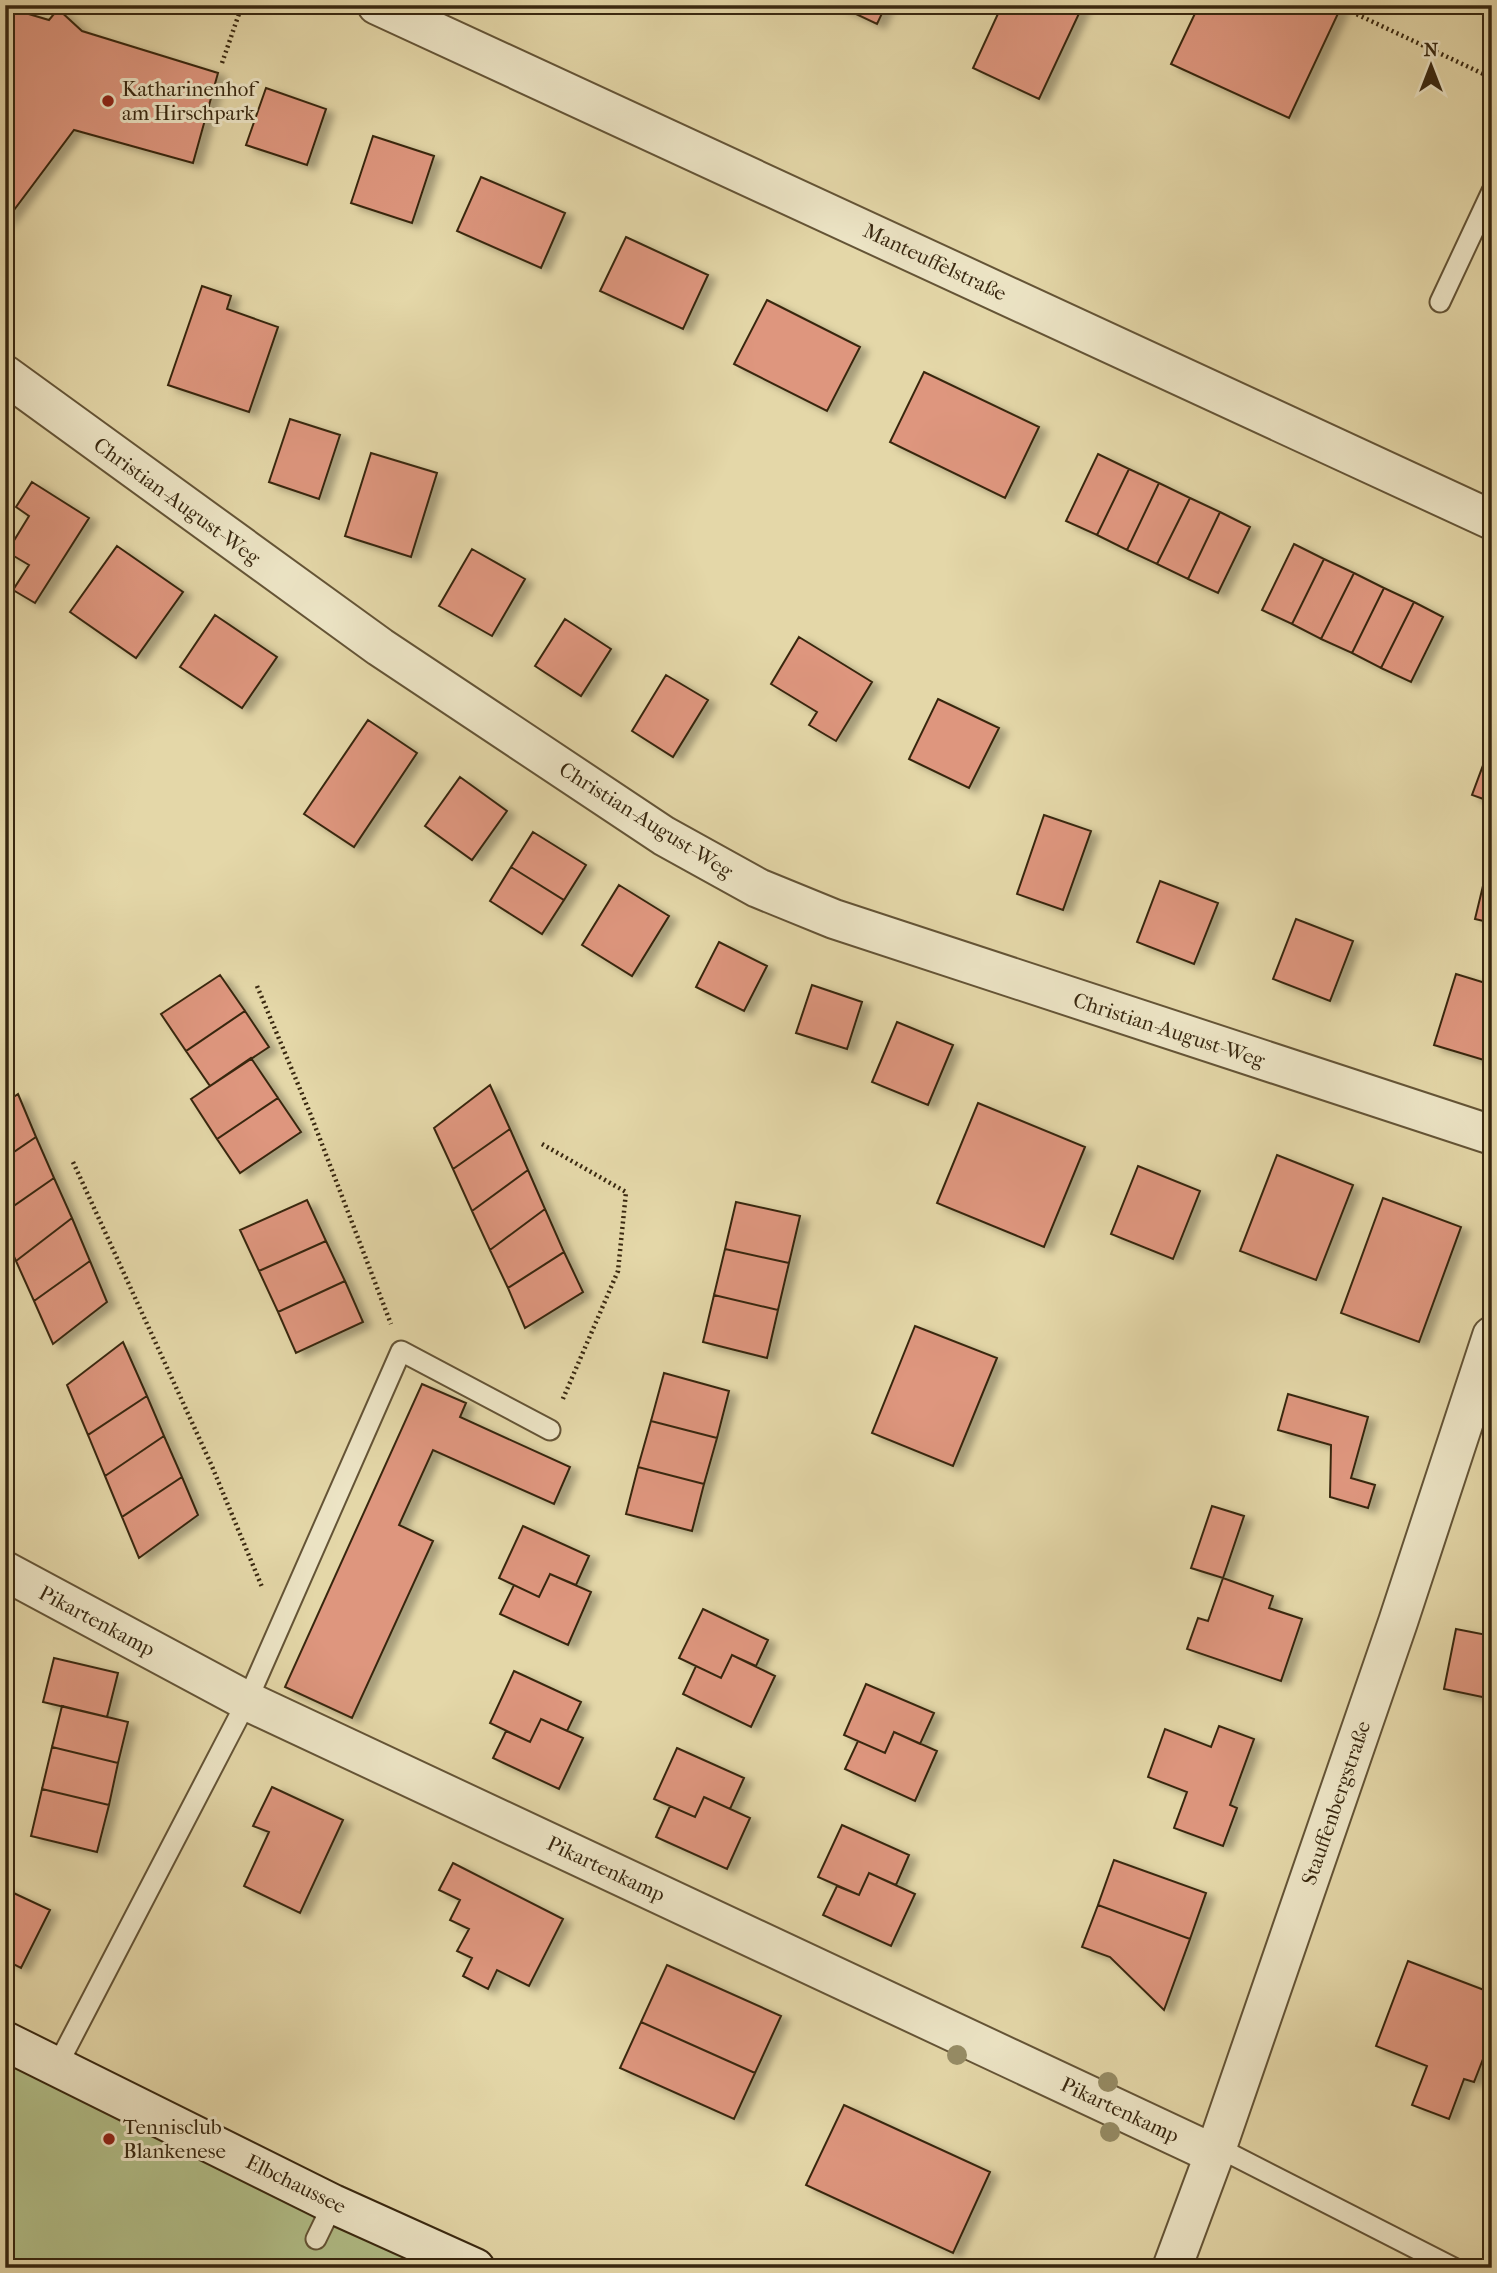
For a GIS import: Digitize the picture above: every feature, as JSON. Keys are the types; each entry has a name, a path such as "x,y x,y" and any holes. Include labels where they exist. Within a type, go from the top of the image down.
{"street":[{"name":"Manteuffelstraße","path":"377,5 1492,520"},
{"name":"Christian-August-Weg","path":"5,375 380,647 664,836 758,888 834,919 1492,1135"},
{"name":"Stauffenbergstraße","path":"1172,2268 1216,2151 1402,1610 1492,1336"},
{"name":"Pikartenkamp","path":"5,1571 247,1701 1216,2151"},
{"name":"Elbchaussee","path":"5,2041 333,2204 475,2268"}],"lane":[{"path":"1440,302 1492,191"},
{"path":"57,2066 247,1701 401,1351 550,1430"},
{"path":"1216,2151 1454,2268"},
{"path":"316,2239 333,2204"}],"path":[{"path":"222,63 242,5"},
{"path":"1354,5 1354,13 1492,78"},
{"path":"257,986 310,1113 401,1351"},
{"path":"542,1144 626,1192 618,1271 550,1430"},
{"path":"73,1162 211,1464 279,1628"}],"green space":[{"name":"Tennisclub Blankenese","path":"5,2034 421,2244 411,2268 5,2268"}],"building":[{"path":"837,5 886,5 877,24"},
{"path":"1002,5 1083,5 1039,99 973,68"},
{"path":"1199,5 1342,5 1289,118 1171,64"},
{"name":"Katharinenhof am Hirschpark","path":"5,7 49,20 58,9 82,31 218,73 193,163 74,130 5,222"},
{"path":"266,88 326,109 307,165 246,145"},
{"path":"373,136 434,156 412,223 351,203"},
{"path":"481,177 565,213 541,268 457,231"},
{"path":"626,237 708,275 683,329 600,291"},
{"path":"202,286 231,296 227,309 278,327 249,412 168,385"},
{"path":"767,300 860,347 827,411 734,364"},
{"path":"924,372 1039,427 1005,498 890,442"},
{"path":"290,419 340,435 319,499 269,482"},
{"path":"371,453 437,473 411,557 345,536"},
{"path":"1098,454 1129,469 1097,535 1066,521"},
{"path":"1129,469 1159,483 1127,550 1097,535"},
{"path":"32,482 89,518 35,603 13,590 29,565 7,552 29,516 16,507"},
{"path":"1159,483 1190,498 1157,564 1127,550"},
{"path":"1190,498 1220,512 1188,579 1157,564"},
{"path":"1220,512 1250,527 1218,593 1188,579"},
{"path":"1294,544 1324,559 1292,624 1262,610"},
{"path":"117,546 183,592 136,658 70,612"},
{"path":"472,549 525,579 492,636 439,606"},
{"path":"1324,559 1354,573 1321,639 1292,624"},
{"path":"1354,573 1384,588 1352,653 1321,639"},
{"path":"1384,588 1414,602 1381,668 1352,653"},
{"path":"1414,602 1443,617 1411,682 1381,668"},
{"path":"215,615 277,657 242,708 180,667"},
{"path":"565,619 611,649 581,696 535,666"},
{"path":"799,637 872,682 836,741 809,725 817,712 771,684"},
{"path":"666,675 708,700 673,757 632,731"},
{"path":"938,699 999,728 969,788 909,759"},
{"path":"368,720 417,753 354,847 304,814"},
{"path":"1492,741 1492,802 1472,795"},
{"path":"460,777 507,811 472,860 425,826"},
{"path":"1044,815 1091,831 1063,910 1017,894"},
{"path":"533,832 586,865 564,900 511,867"},
{"path":"1488,865 1492,865 1492,923 1475,919"},
{"path":"511,867 564,900 542,934 490,901"},
{"path":"1160,881 1218,903 1194,964 1137,942"},
{"path":"619,885 669,916 632,976 582,945"},
{"path":"1296,919 1353,941 1330,1001 1273,979"},
{"path":"719,942 767,966 744,1011 696,987"},
{"path":"1456,974 1492,985 1492,1035 1484,1060 1434,1045"},
{"path":"220,975 245,1011 186,1051 161,1014"},
{"path":"812,985 862,1002 847,1049 796,1033"},
{"path":"245,1011 269,1047 210,1086 186,1051"},
{"path":"897,1022 953,1045 928,1105 872,1082"},
{"path":"251,1058 278,1098 217,1139 191,1099"},
{"path":"490,1085 510,1129 453,1169 434,1128"},
{"path":"18,1094 36,1137 5,1158 5,1103"},
{"path":"278,1098 301,1132 240,1173 217,1139"},
{"path":"978,1103 1085,1147 1044,1247 937,1203"},
{"path":"510,1129 528,1170 472,1211 453,1169"},
{"path":"36,1137 54,1178 5,1212 5,1158"},
{"path":"1277,1155 1353,1185 1316,1280 1240,1251"},
{"path":"1138,1166 1200,1191 1173,1259 1111,1234"},
{"path":"528,1170 545,1209 490,1250 472,1211"},
{"path":"54,1178 72,1218 16,1261 5,1237 5,1212"},
{"path":"1383,1198 1461,1227 1419,1342 1341,1313"},
{"path":"307,1200 326,1241 259,1271 240,1230"},
{"path":"736,1202 800,1216 789,1263 725,1249"},
{"path":"545,1209 564,1252 508,1288 490,1250"},
{"path":"72,1218 90,1261 34,1301 16,1261"},
{"path":"326,1241 345,1281 278,1312 259,1271"},
{"path":"725,1249 789,1263 778,1310 714,1295"},
{"path":"564,1252 583,1292 525,1328 508,1288"},
{"path":"90,1261 107,1302 53,1344 34,1301"},
{"path":"345,1281 363,1322 296,1353 278,1312"},
{"path":"714,1295 778,1310 767,1358 703,1342"},
{"path":"915,1326 997,1358 953,1466 872,1433"},
{"path":"123,1342 147,1396 88,1435 67,1385"},
{"path":"664,1373 729,1391 717,1438 651,1421"},
{"path":"422,1384 466,1403 460,1417 570,1467 554,1504 433,1450 399,1525 433,1541 352,1718 285,1687"},
{"path":"1288,1394 1368,1417 1351,1478 1375,1485 1368,1508 1330,1497 1331,1445 1278,1430"},
{"path":"147,1396 164,1436 105,1476 88,1435"},
{"path":"651,1421 717,1438 704,1484 638,1467"},
{"path":"164,1436 182,1477 122,1517 105,1476"},
{"path":"638,1467 704,1484 692,1531 626,1514"},
{"path":"182,1477 198,1515 139,1558 122,1517"},
{"path":"1212,1506 1244,1516 1223,1578 1191,1568"},
{"path":"523,1526 589,1556 576,1585 550,1574 539,1597 499,1578"},
{"path":"550,1574 591,1592 568,1645 500,1614 514,1585 539,1597"},
{"path":"1223,1578 1273,1596 1269,1608 1302,1619 1281,1681 1187,1649 1198,1618 1208,1621"},
{"path":"703,1609 768,1640 756,1666 732,1655 721,1678 679,1658"},
{"path":"1456,1629 1492,1636 1492,1699 1444,1689"},
{"path":"732,1655 775,1676 751,1727 683,1694 696,1666 721,1678"},
{"path":"54,1658 118,1673 107,1717 43,1702"},
{"path":"514,1671 581,1702 567,1731 541,1719 530,1742 490,1723"},
{"path":"866,1684 934,1713 920,1744 894,1732 885,1753 844,1735"},
{"path":"62,1706 128,1722 118,1763 52,1747"},
{"path":"541,1719 583,1738 559,1789 493,1758 506,1731 530,1742"},
{"path":"1219,1726 1254,1739 1230,1805 1237,1808 1223,1846 1174,1828 1187,1792 1148,1777 1165,1729 1211,1747"},
{"path":"894,1732 937,1751 915,1801 845,1769 858,1741 885,1753"},
{"path":"52,1747 118,1763 109,1805 42,1789"},
{"path":"677,1748 744,1778 730,1809 704,1797 695,1817 654,1799"},
{"path":"272,1787 343,1820 300,1913 244,1886 269,1832 253,1826"},
{"path":"42,1789 109,1805 97,1852 31,1836"},
{"path":"704,1797 750,1818 727,1869 656,1837 670,1806 695,1817"},
{"path":"842,1825 909,1855 896,1885 869,1873 859,1895 818,1877"},
{"path":"1114,1860 1206,1893 1190,1939 1098,1905"},
{"path":"453,1863 563,1919 529,1986 497,1970 488,1989 463,1976 472,1958 457,1951 469,1929 450,1920 460,1900 439,1890"},
{"path":"869,1873 915,1894 891,1946 823,1915 837,1886 859,1895"},
{"path":"5,1889 50,1910 21,1968 5,1960"},
{"path":"1098,1905 1190,1939 1164,2010 1110,1957 1082,1947"},
{"path":"1408,1961 1492,1993 1492,2036 1474,2082 1464,2079 1449,2119 1412,2105 1427,2066 1376,2046"},
{"path":"667,1965 781,2016 755,2073 641,2022"},
{"path":"641,2022 755,2073 734,2119 620,2068"},
{"path":"844,2105 990,2172 953,2253 806,2185"}],"place":[{"name":"Katharinenhof am Hirschpark","path":"108,101"},
{"name":"Tennisclub Blankenese","path":"109,2139"}]}
